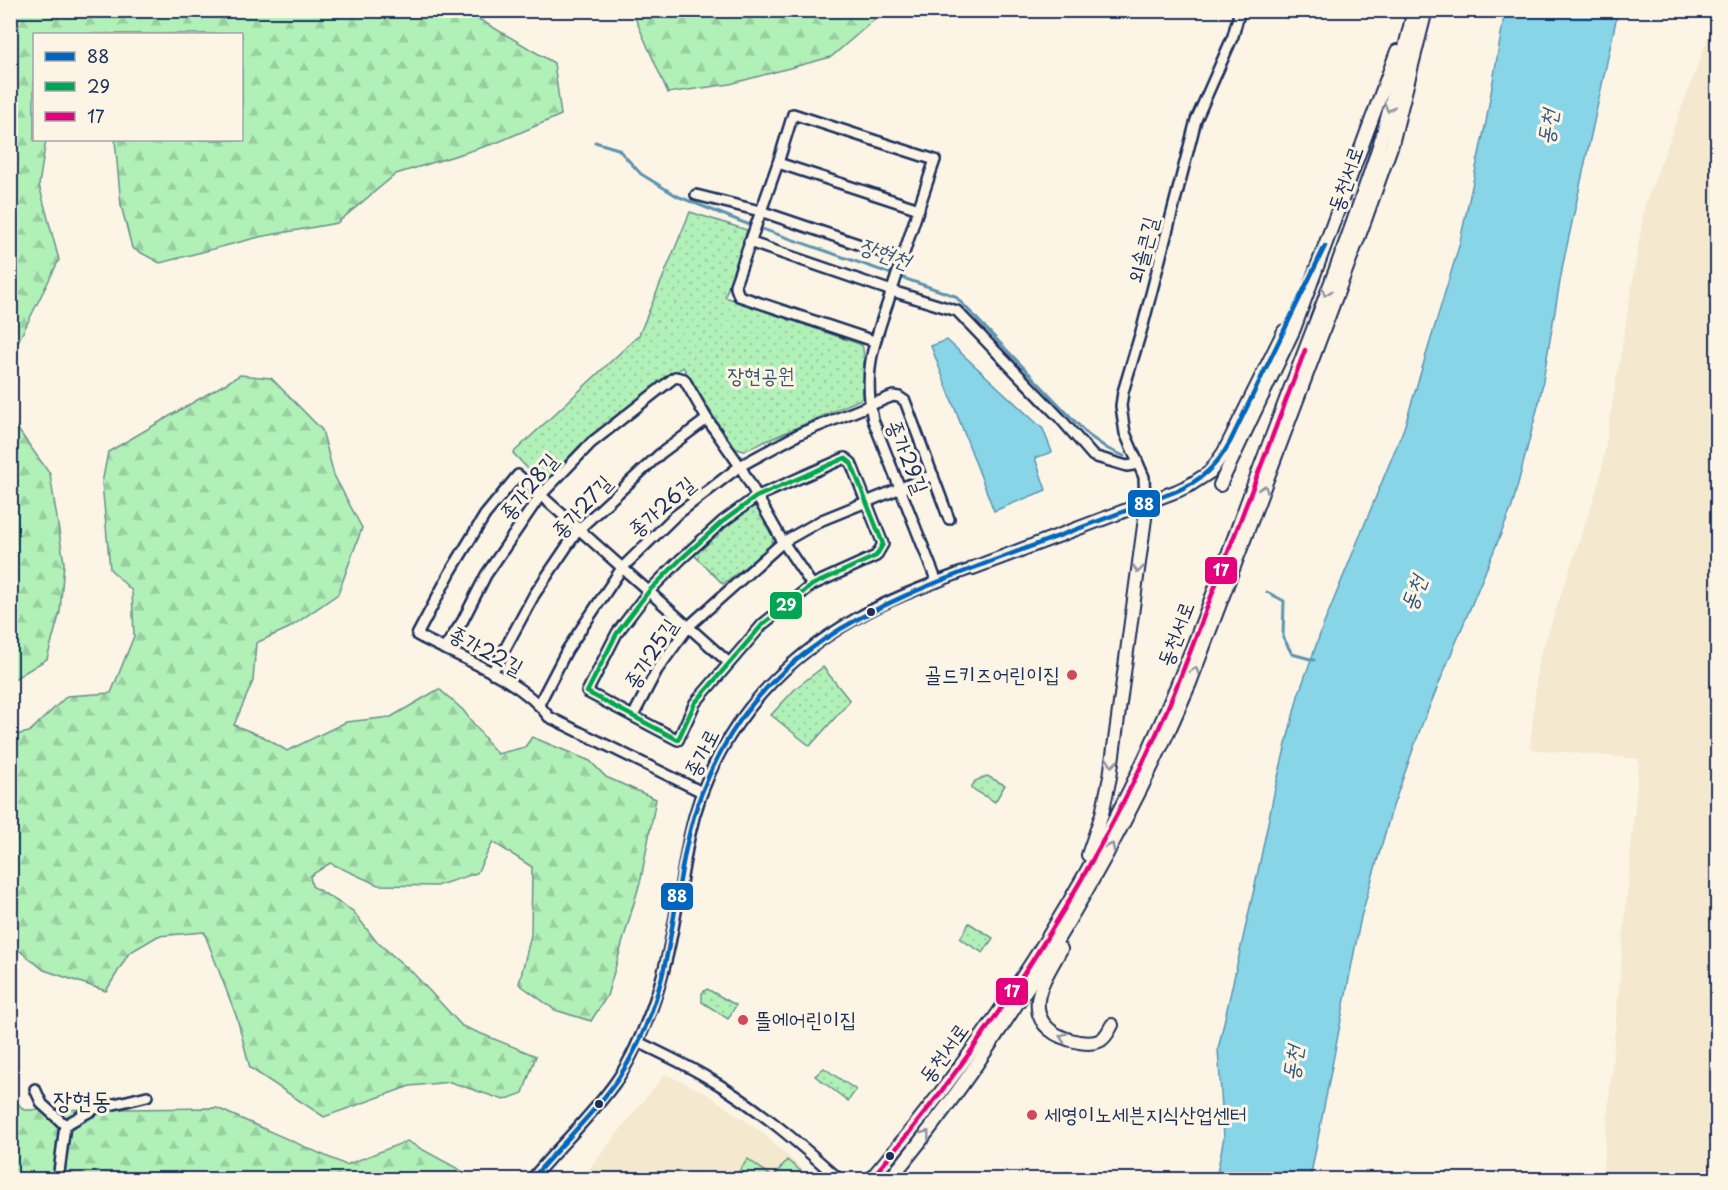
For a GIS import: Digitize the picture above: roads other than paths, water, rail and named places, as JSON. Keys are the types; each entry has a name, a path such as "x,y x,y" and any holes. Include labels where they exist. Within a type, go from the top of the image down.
{"main road":[{"path":"1220,485 1294,329 1413,10"},
{"name":"동천서로","path":"870,1179 915,1126 1032,962 1086,873 1155,737 1179,680 1358,205 1380,141 1413,10"},
{"name":"동천서로","path":"889,1179 933,1125 1041,969 1094,879 1159,756 1190,683 1254,517 1380,176 1395,133 1426,10"},
{"path":"974,568 1161,497 1210,472 1224,452 1325,246"},
{"path":"1067,904 1095,834 1109,784 1145,507"},
{"path":"1094,879 1041,991 1038,1008 1047,1027 1064,1039 1089,1043 1100,1041 1107,1035 1112,1025"}],"street":[{"name":"외솔큰길","path":"1145,507 1144,477 1124,427 1121,406 1123,392 1143,325 1196,120 1233,36 1240,10"},
{"name":"종가29길","path":"874,341 739,296 735,285 793,114 935,159 874,341 869,373 873,420 937,582"},
{"path":"778,163 918,208"},
{"path":"696,195 901,262"},
{"path":"750,239 957,310 1093,456 1127,466 1138,464"},
{"name":"종가28길","path":"444,649 462,622 486,575 540,496 591,443 675,377 684,379 707,419"},
{"name":"종가26길","path":"539,704 567,650 622,568 675,516 740,466 801,433 893,396 899,397 905,401 949,519"},
{"path":"707,419 740,466 783,542 812,585"},
{"name":"종가27길","path":"492,673 534,595 578,531 660,453 707,419"},
{"name":"종가25길","path":"845,458 851,463 866,502 883,544 876,556 812,585 763,624 695,703 678,740 587,692 618,633 649,591 722,522 756,497 845,458"},
{"name":"종가22길","path":"540,496 518,475 485,515 446,580 417,635 492,673 529,695 549,717 702,792"},
{"name":"종가25길","path":"633,716 657,670 689,626 783,542 822,520 933,476"},
{"path":"540,496 728,662"},
{"name":"종가로","path":"531,1179 604,1097 618,1078 638,1042 655,999 663,970 690,837 702,792 739,721 758,696 800,656 857,618 884,604 974,568"},
{"path":"638,1042 708,1078 741,1099 791,1137 840,1179"},
{"path":"35,1089 42,1104 65,1125"},
{"path":"65,1125 94,1110 147,1096"},
{"path":"58,1179 65,1125"}],"water":[{"name":"동천","path":"1505,11 1618,11 1563,264 1540,398 1512,507 1421,727 1392,809 1361,917 1310,1179 1216,1179 1224,1137 1218,1049 1275,789 1298,696 1323,626 1404,428 1459,246 1486,122"},
{"path":"947,340 1043,429 1052,452 1035,458 1046,490 994,511 931,346"}],"waterway":[{"name":"장현천","path":"595,142 618,149 641,174 677,196 742,222 955,296 1088,435 1108,449 1124,456"},
{"name":"장현천","path":"1267,592 1284,601 1283,637 1292,654 1314,660"}],"place":[{"name":"골드키즈어린이집","path":"1072,675"},
{"name":"뜰에어린이집","path":"743,1020"},
{"name":"세영이노세븐지식산업센터","path":"1032,1115"}],"district":[{"name":"장현동","path":"82,1101"}],"park label":[{"name":"장현공원","path":"761,376"}]}
